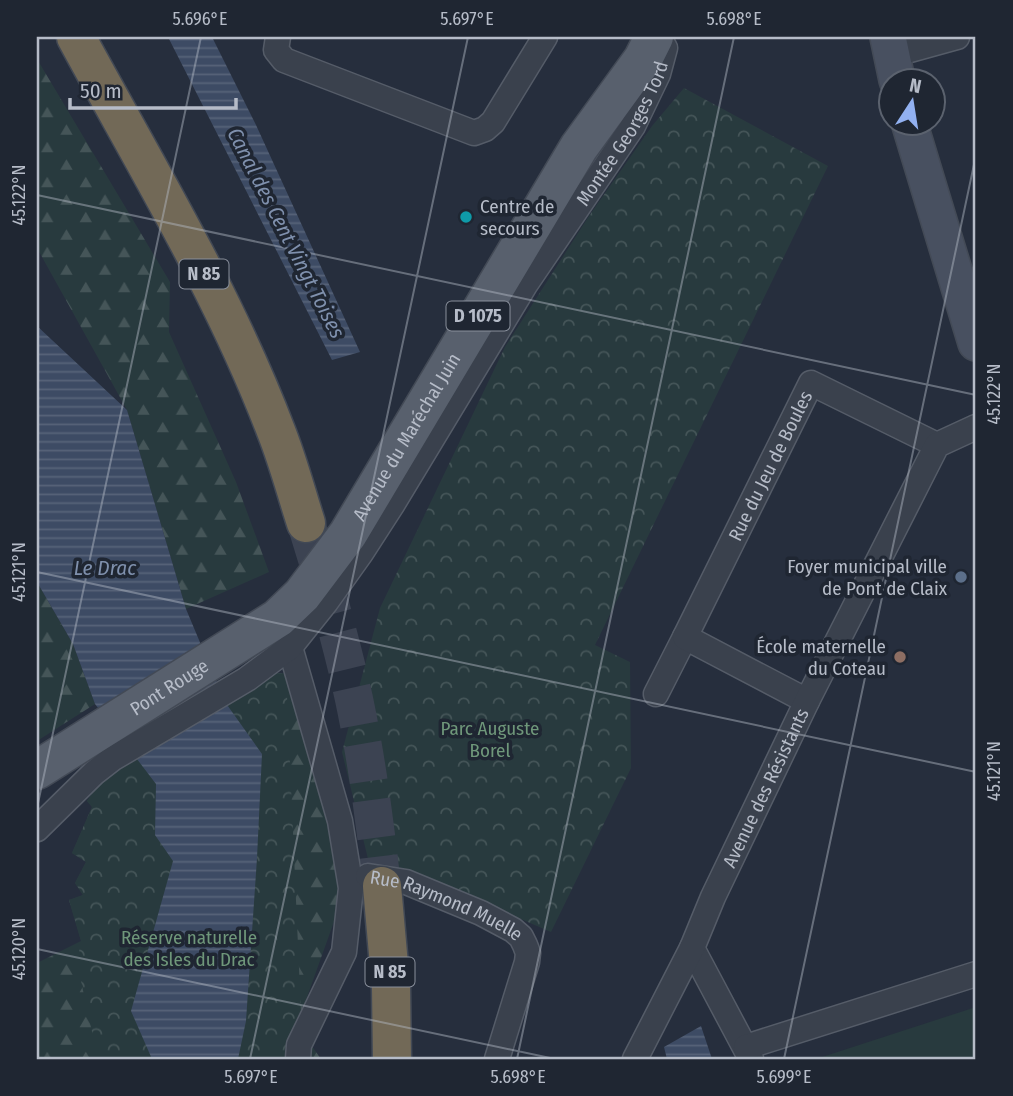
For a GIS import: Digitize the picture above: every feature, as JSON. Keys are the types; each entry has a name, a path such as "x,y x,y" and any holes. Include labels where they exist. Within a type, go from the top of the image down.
{"highway":[{"name":"N 85","path":"76,37 188,242 236,338 276,431 306,523"},
{"name":"N 85","path":"382,886 391,988 392,1059"}],"main road":[{"name":"Avenue du Maréchal Juin","path":"246,638 278,618 302,595 348,534 579,147 656,37"},
{"name":"Pont Rouge","path":"101,747 246,638"},
{"name":"D 1075","path":"37,770 101,747"}],"street":[{"path":"278,37 276,50 284,60 474,133 493,122 545,37"},
{"name":"Montée Georges Tord","path":"101,747 247,679 290,647 361,553 525,285 633,126 658,74 665,48 656,37"},
{"path":"892,57 957,37"},
{"path":"913,136 976,343"},
{"name":"Rue du Jeu de Boules","path":"656,694 811,383 937,445"},
{"path":"937,445 976,428"},
{"name":"Avenue des Résistants","path":"635,1059 692,948 713,897 807,701 937,445"},
{"path":"685,637 807,701"},
{"name":"Rue Raymond Muelle","path":"290,647 340,821 347,872 406,882 481,913 521,937 528,953 527,962 497,1059"},
{"path":"37,829 94,773 101,747"},
{"path":"298,1059 299,1045 344,952 351,888 347,872"},
{"path":"692,948 748,1053 976,974"}],"green space":[{"path":"37,59 170,282 169,332 236,482 269,572 186,609 127,410 37,248"},
{"name":"Parc Auguste Borel","path":"684,88 828,166 595,645 630,662 631,768 551,932 435,882 370,867 342,752 380,608 505,347 589,216 652,126"},
{"path":"37,582 73,644 95,704 37,741"},
{"path":"276,673 289,674 323,765 341,902 297,1025 321,1059 238,1059"},
{"name":"Réserve naturelle des Isles du Drac","path":"276,673 289,674 287,696 303,1059 98,1059 77,963 81,941 69,900 83,895 75,883 86,862 72,853 92,807 87,801 108,771"},
{"path":"108,771 152,1059 37,1059 37,963 81,941 69,900 83,895 75,883 86,862 72,853 92,807 87,801"},
{"path":"976,1007 976,1059 816,1059"}],"water":[{"name":"Canal des Cent Vingt Toises","path":"168,37 212,37 256,125 360,352 332,360"},
{"name":"Le Drac","path":"37,326 127,410 186,609 225,702 262,754 246,1021 238,1059 152,1059 131,1011 173,861 155,835 156,784 95,704 73,644 37,582"},
{"path":"701,1026 712,1059 667,1059 664,1047"}],"tunnel":[{"path":"306,523 354,699 382,886"}],"place":[{"name":"Centre de secours","path":"466,217"},
{"name":"Foyer municipal ville de Pont de Claix","path":"961,577"},
{"name":"École maternelle du Coteau","path":"900,657"}]}
